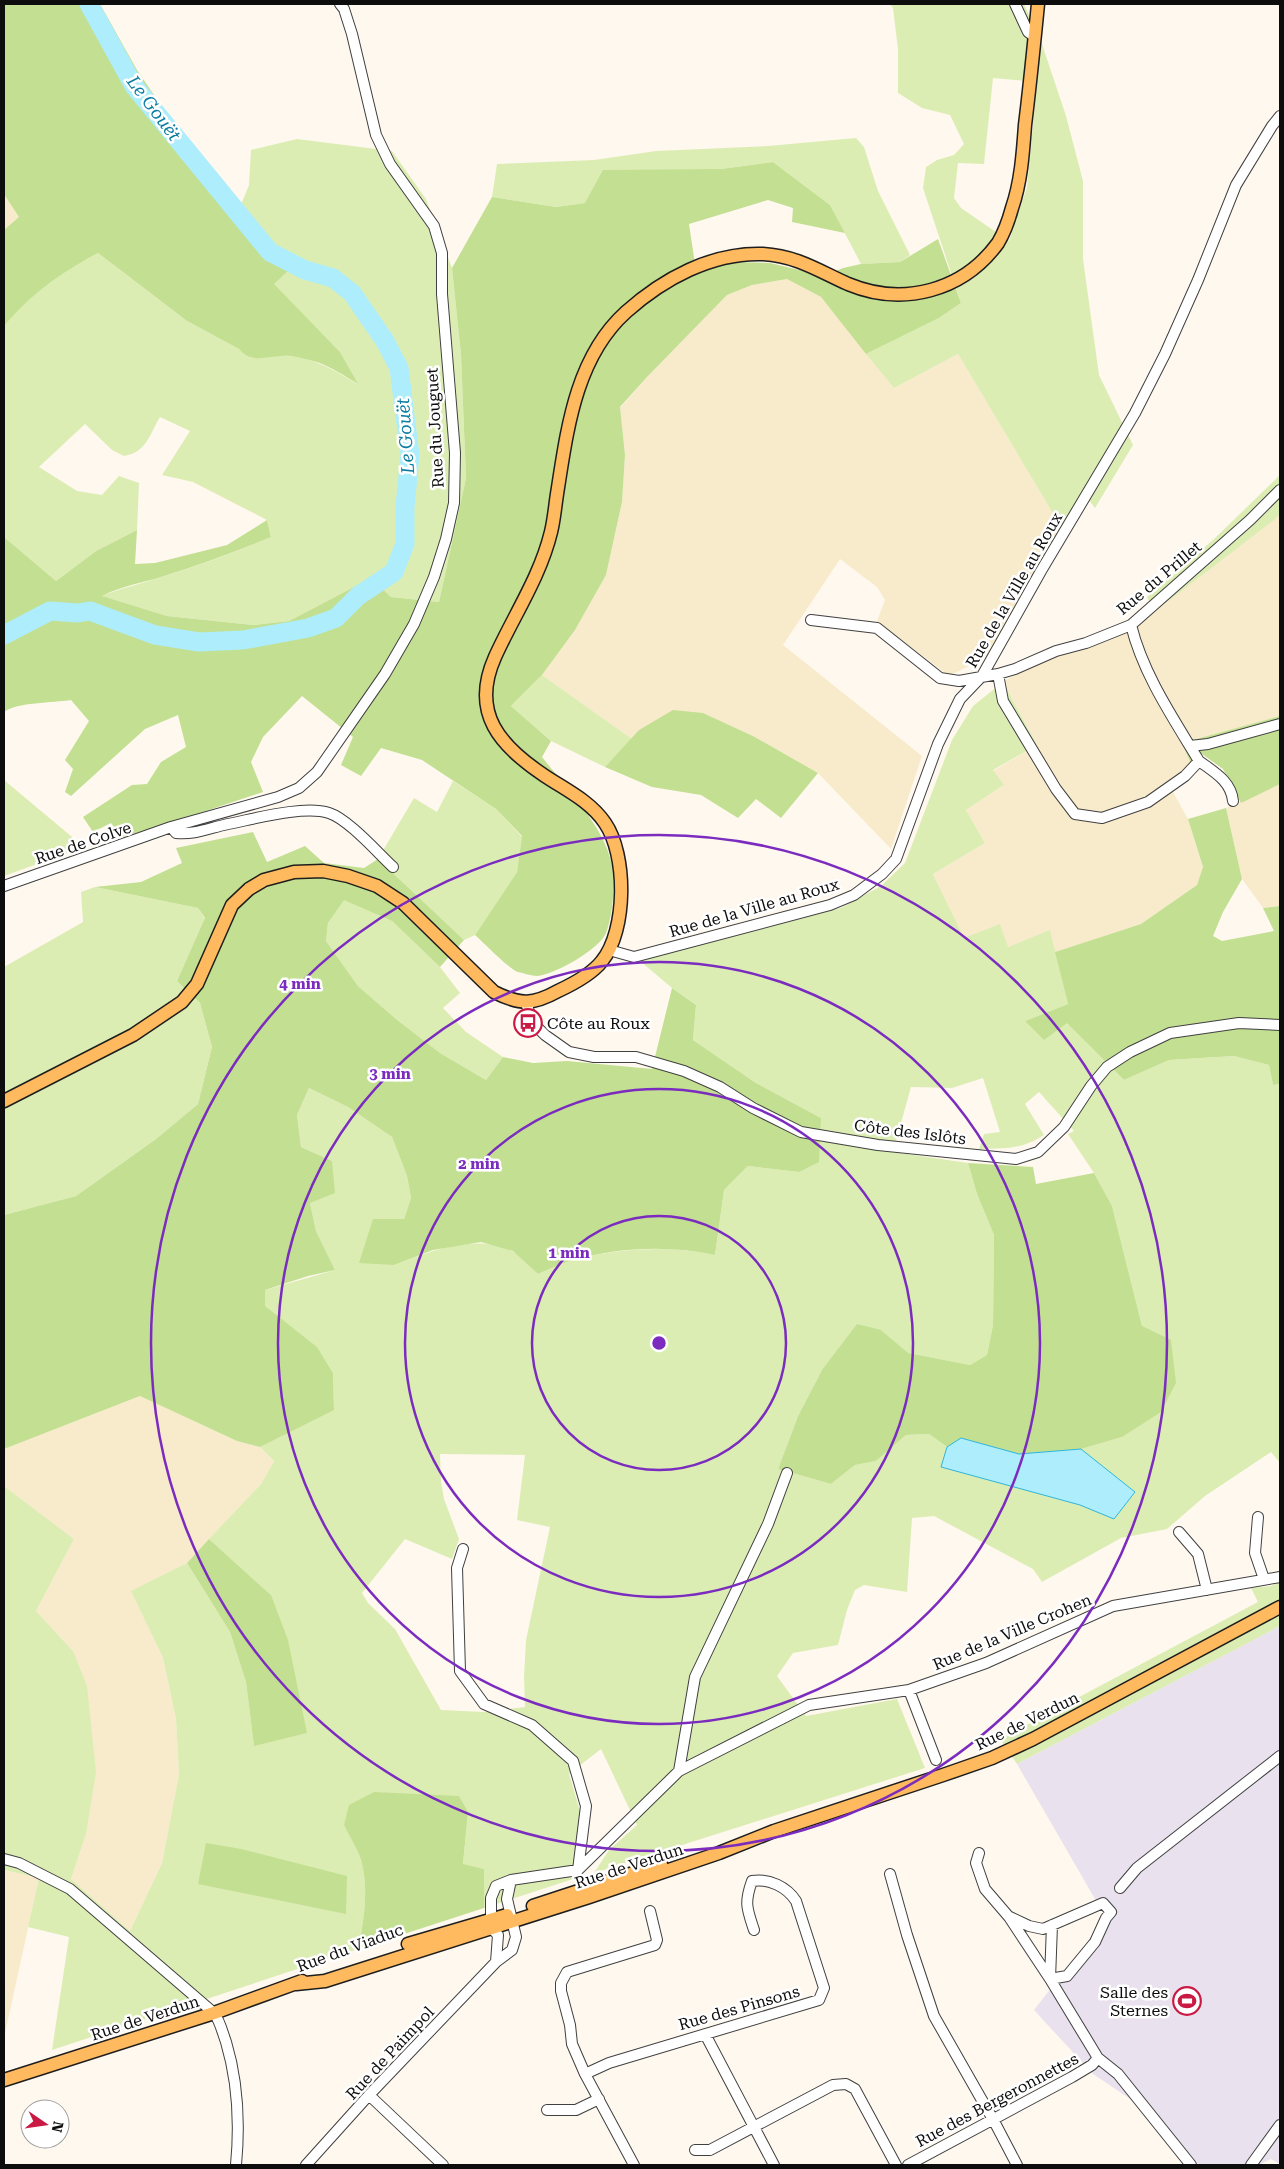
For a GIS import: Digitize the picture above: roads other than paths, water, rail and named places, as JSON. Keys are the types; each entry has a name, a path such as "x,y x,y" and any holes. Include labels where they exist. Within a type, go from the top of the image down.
{"main road":[{"path":"4,1101 133,1035 182,1002 197,984 232,904 249,889 264,880 294,872 323,871 348,876 377,886 402,903 494,992 512,1001 526,1003 558,992 592,971 602,962 618,928 621,897 619,864 609,830 605,822 584,800 543,775 504,742 491,723 486,703 487,682 494,659 535,579 551,532 567,432 586,368 602,340 623,314 671,280 698,266 725,257 766,254 793,259 817,267 850,285 874,292 899,295 945,287 969,273 1000,240 1014,205 1020,173 1038,4"},
{"name":"Rue de Verdun","path":"492,1924 719,1853 774,1831 992,1758 1033,1740 1280,1607"},
{"name":"Rue du Viaduc","path":"296,1984 321,1973 428,1938 492,1924"},
{"name":"Rue de Verdun","path":"4,2080 296,1984"}],"street":[{"name":"Rue du Jouguet","path":"171,827 278,797 299,788 317,772 385,674 414,624 434,577 446,539 454,503 454,453 442,294 442,253 434,226 390,164 376,135 352,34 340,4"},
{"path":"1015,4 1028,32 1035,37"},
{"name":"Rue de la Ville au Roux","path":"609,950 634,957 830,905 854,895 882,874 896,859 938,744 960,700 982,676 1041,571 1135,413 1165,354 1198,280 1236,185 1280,116"},
{"name":"Rue du Prillet","path":"811,620 877,628 940,678 959,681 998,674 1016,669 1056,651 1132,625 1250,520 1280,490"},
{"path":"1132,625 1136,645 1150,676 1190,746 1199,761 1220,776 1232,790 1233,801"},
{"path":"998,674 1004,701 1056,789 1075,814 1102,818 1148,802 1185,776 1199,761"},
{"path":"1190,746 1208,744 1280,724"},
{"path":"171,827 176,833 191,834 270,816 311,810 330,813 343,821 393,867"},
{"name":"Rue de Colve","path":"4,886 171,827"},
{"name":"Côte des Islôts","path":"526,1003 533,1022 545,1035 569,1052 594,1056 636,1057 684,1071 720,1087 753,1108 801,1132 886,1146 1016,1159 1038,1152 1064,1127 1091,1086 1107,1067 1130,1052 1170,1033 1239,1023 1280,1025"},
{"path":"680,1771 695,1677 768,1524 787,1473"},
{"path":"1258,1517 1255,1554 1264,1580"},
{"path":"1180,1532 1198,1554 1207,1590"},
{"path":"463,1549 457,1568 460,1671 484,1704 532,1725 573,1761 586,1806 578,1870 511,1880 496,1886 490,1898 492,1924 498,1935 496,1962"},
{"name":"Rue de la Ville Crohen","path":"578,1870 680,1771 809,1705 909,1690 986,1663 1112,1606 1280,1577"},
{"path":"909,1690 936,1760"},
{"path":"1120,1888 1137,1868 1280,1756"},
{"path":"979,1853 976,1863 985,1889 1009,1916 1098,2058 1118,2074 1190,2165"},
{"path":"4,1859 19,1863 70,1889 214,2012 229,2053 237,2092 238,2145 236,2165"},
{"path":"890,1874 907,1936 934,2016 1017,2165"},
{"path":"511,1880 507,1899 512,1917"},
{"name":"Rue des Pinsons","path":"585,2074 608,2063 819,2000 824,1988 819,1968 796,1901 790,1891 767,1881 752,1882 747,1896 746,1907 754,1930"},
{"path":"1009,1916 1029,1926 1043,1929 1103,1903 1111,1912 1106,1918 1095,1942 1067,1976 1050,1979"},
{"path":"634,2165 585,2074 572,2044 561,1983 567,1972 655,1945 657,1940 650,1912"},
{"name":"Rue de Paimpol","path":"306,2165 369,2095 496,1962 512,1950 516,1937 512,1917"},
{"path":"1050,1979 1052,1925"},
{"path":"705,2034 774,2165"},
{"name":"Rue des Bergeronnettes","path":"908,2165 992,2118 1072,2077 1092,2065 1098,2058"},
{"path":"695,2150 710,2150 833,2085 846,2084 855,2089 896,2165"},
{"path":"369,2095 443,2165"},
{"path":"547,2110 576,2110 599,2099"},
{"path":"1252,2163 1280,2125"}],"water":[{"path":"961,1438 1019,1454 1081,1449 1135,1492 1114,1519 1080,1505 941,1467 947,1447"}],"waterway":[{"name":"Le Gouët","path":"4,635 50,611 78,613 90,611 155,635 199,642 243,640 308,628 336,618 358,596 394,572 405,544 405,507 410,455 399,368 385,341 352,293 333,278 305,270 270,252 134,86 89,4"}],"place":[{"name":"Côte au Roux","path":"528,1023"},
{"name":"Salle des Sternes","path":"1187,2001"}]}
